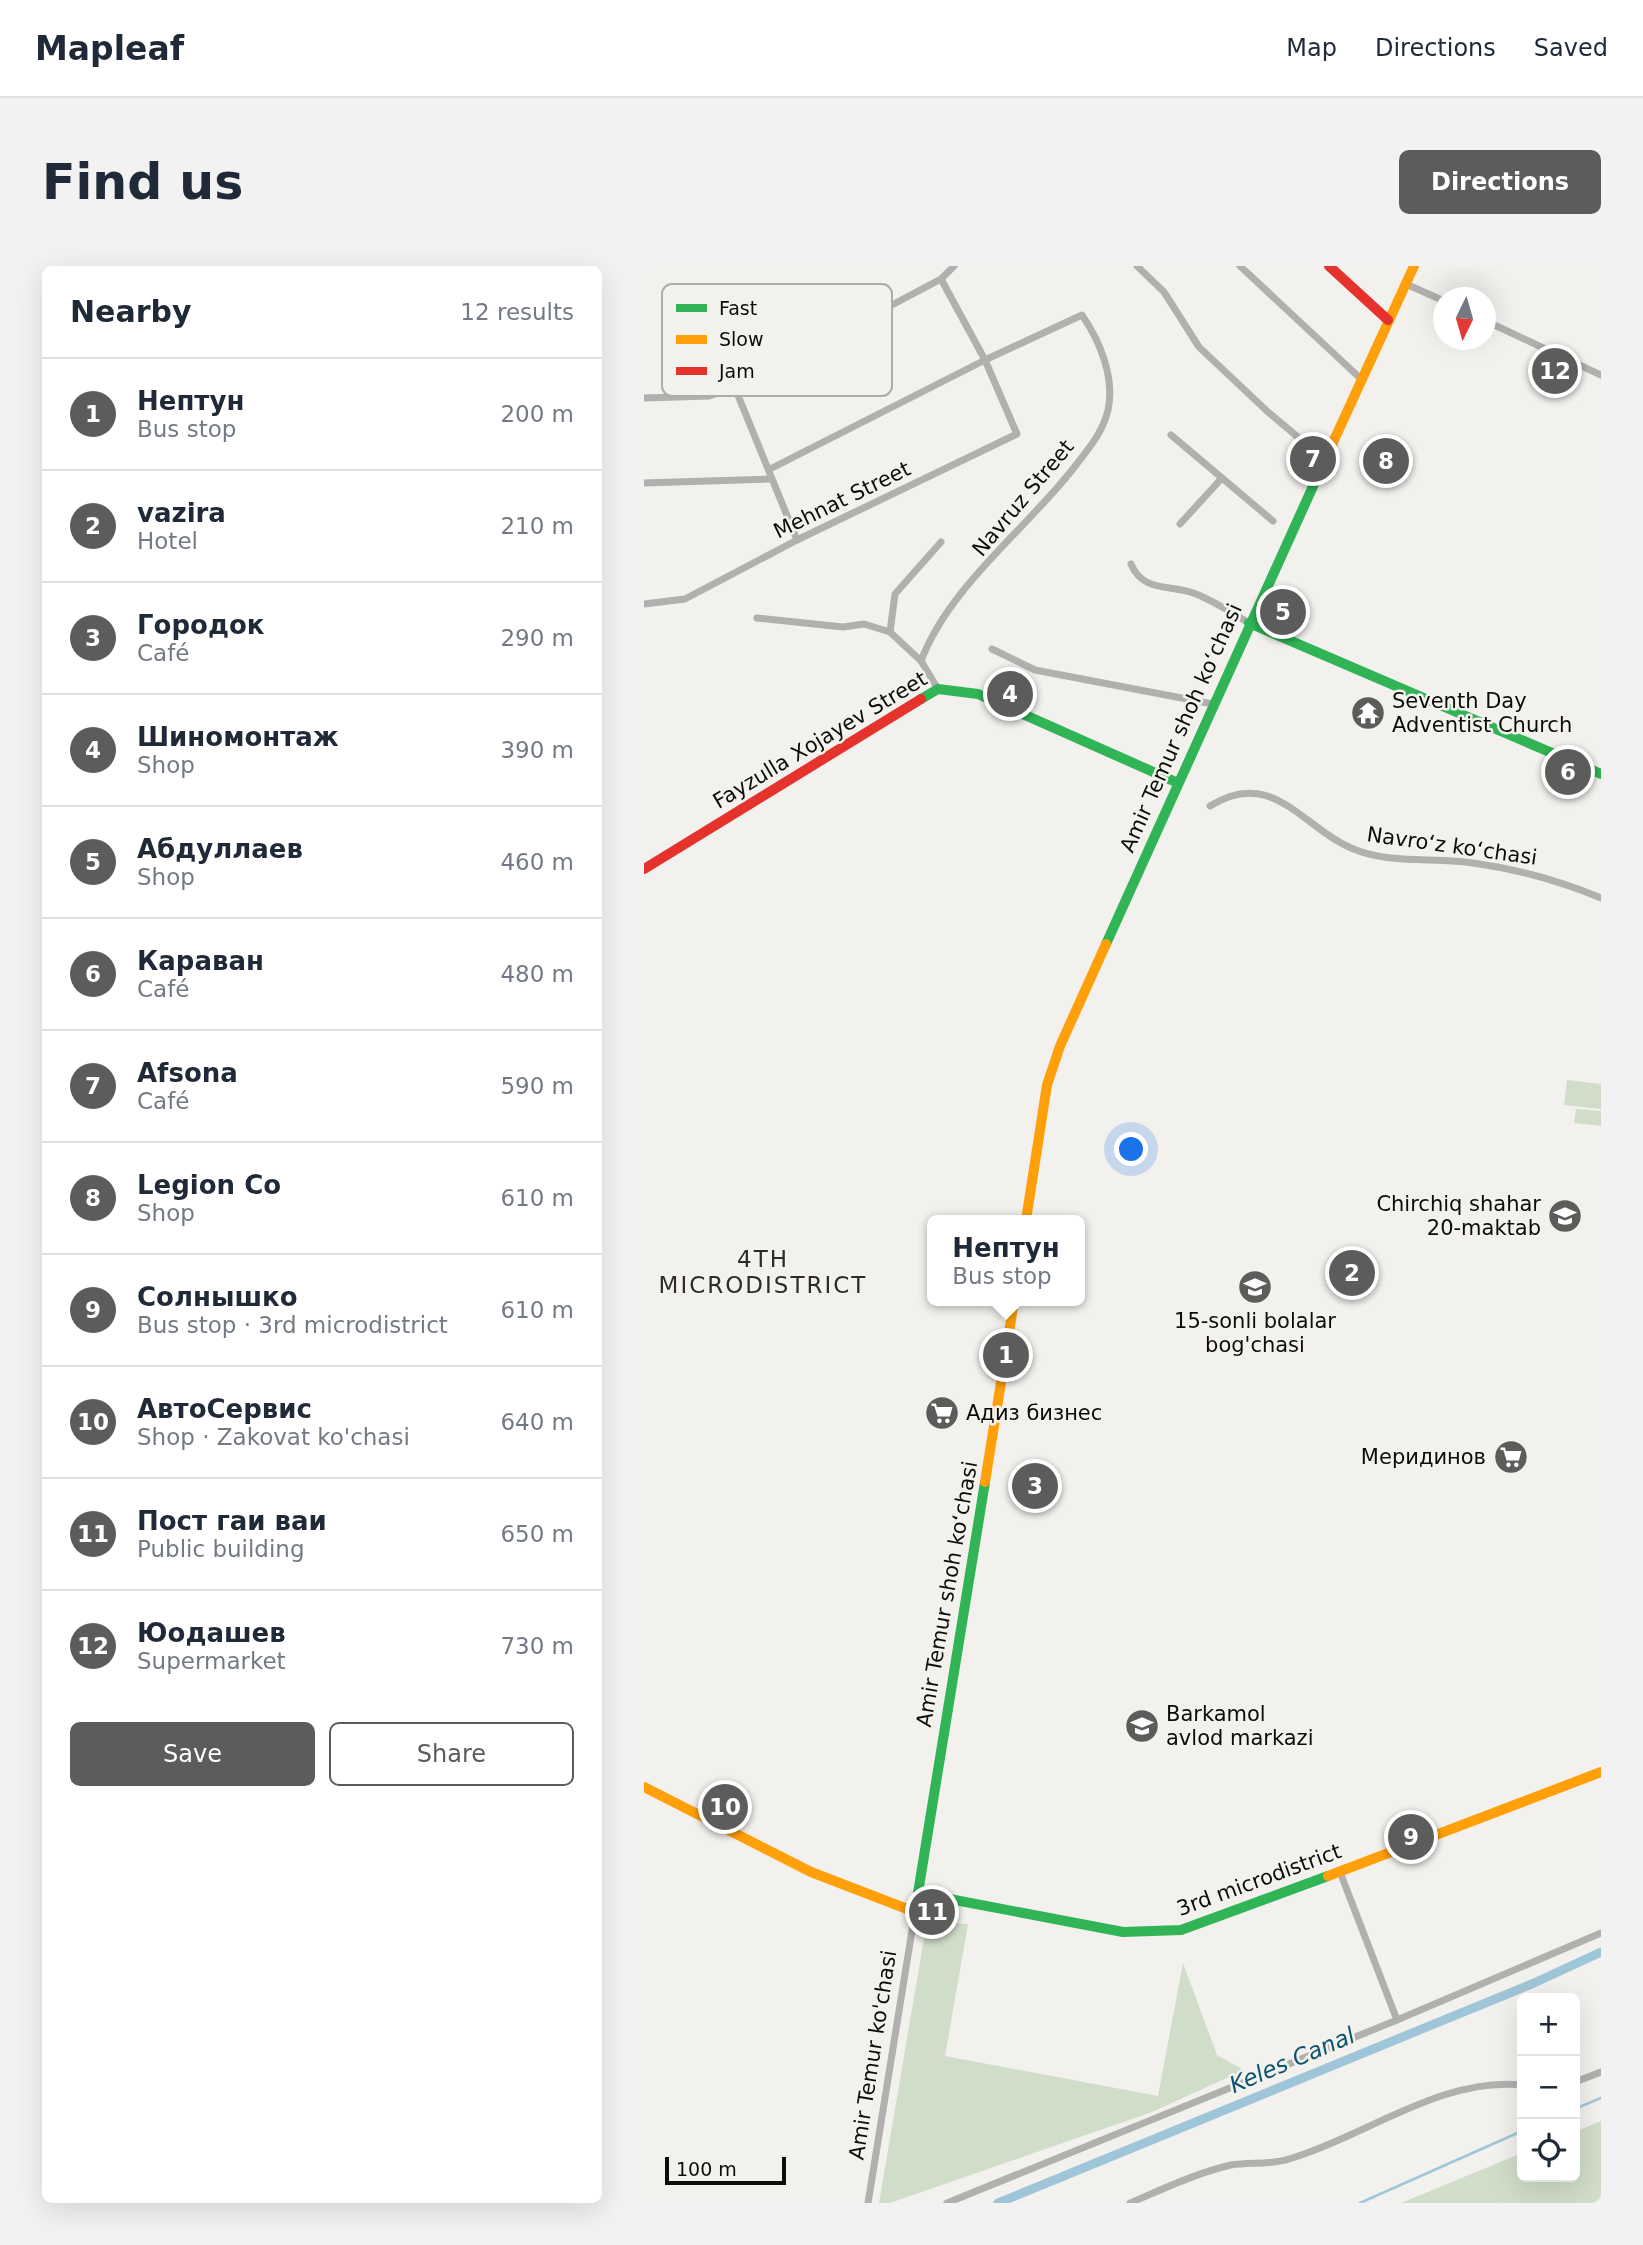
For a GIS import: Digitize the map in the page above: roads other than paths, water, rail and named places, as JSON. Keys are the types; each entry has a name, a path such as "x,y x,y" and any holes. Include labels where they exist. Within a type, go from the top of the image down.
{"main road":[{"path":"1329,266 1388,320"},
{"name":"Amir Temur shoh ko‘chasi","path":"1027,1215 1047,1085 1053,1066 1249,623 1414,266"},
{"path":"1249,623 1601,774"},
{"name":"Fayzulla Xojayev Street","path":"644,869 938,689 978,694 1178,783"},
{"name":"Amir Temur shoh ko‘chasi","path":"915,1912 1013,1306"},
{"name":"3rd microdistrict","path":"918,1893 1123,1931 1163,1933 1190,1927 1340,1872 1601,1772"},
{"path":"644,1787 836,1882 882,1903 915,1912"}],"street":[{"path":"892,305 941,279 954,266"},
{"path":"1138,266 1164,292 1199,347 1268,412 1324,458"},
{"path":"1240,266 1362,379"},
{"path":"770,469 985,360 941,279"},
{"path":"1406,284 1433,296"},
{"name":"Navruz Street","path":"921,661 937,628 965,592 1067,477 1101,431 1109,408 1108,378 1098,337 1082,315 985,360"},
{"path":"1496,326 1601,375"},
{"name":"Mehnat Street","path":"644,604 685,599 797,540 1017,434 985,360"},
{"path":"644,398 709,396"},
{"path":"738,396 797,540"},
{"path":"1171,435 1273,521"},
{"path":"1180,524 1222,478"},
{"path":"644,483 770,479"},
{"path":"890,632 895,594 941,542"},
{"path":"1130,564 1136,577 1147,584 1195,593 1249,623"},
{"path":"757,618 843,627 863,624 890,632 921,661 938,689"},
{"path":"992,649 1035,670 1213,704"},
{"name":"Navro‘z ko‘chasi","path":"1210,807 1227,796 1275,797 1355,850 1378,855 1472,863 1549,878 1601,898"},
{"path":"1340,1872 1397,2020"},
{"name":"Amir Temur ko'chasi","path":"867,2203 915,1912"},
{"path":"947,2203 1397,2020 1601,1933"},
{"path":"1580,2080 1601,2072"},
{"path":"1130,2203 1202,2173 1233,2165 1286,2161 1319,2150 1455,2091 1493,2083 1517,2085"}],"waterway":[{"name":"Keles Canal","path":"998,2203 1534,1983 1601,1952"},
{"path":"1580,2107 1601,2098"},
{"path":"1360,2203 1517,2133"}],"place":[{"name":"Юодашев","path":"1555,371"},
{"name":"Afsona","path":"1313,459"},
{"name":"Legion Co","path":"1386,461"},
{"name":"Абдуллаев","path":"1283,612"},
{"name":"Шиномонтаж","path":"1010,694"},
{"name":"Seventh Day Adventist Church","path":"1368,713"},
{"name":"Караван","path":"1568,772"},
{"name":"Chirchiq shahar 20-maktab","path":"1565,1216"},
{"name":"vazira","path":"1352,1273"},
{"name":"15-sonli bolalar bog'chasi","path":"1255,1287"},
{"name":"Нептун","path":"1006,1355"},
{"name":"Адиз бизнес","path":"942,1413"},
{"name":"Меридинов","path":"1511,1457"},
{"name":"Городок","path":"1035,1486"},
{"name":"Barkamol avlod markazi","path":"1142,1726"},
{"name":"АвтоСервис","path":"725,1807"},
{"name":"Солнышко","path":"1411,1837"},
{"name":"Пост гаи ваи","path":"932,1912"}],"district":[{"name":"4TH MICRODISTRICT","path":"763,1272"}]}
